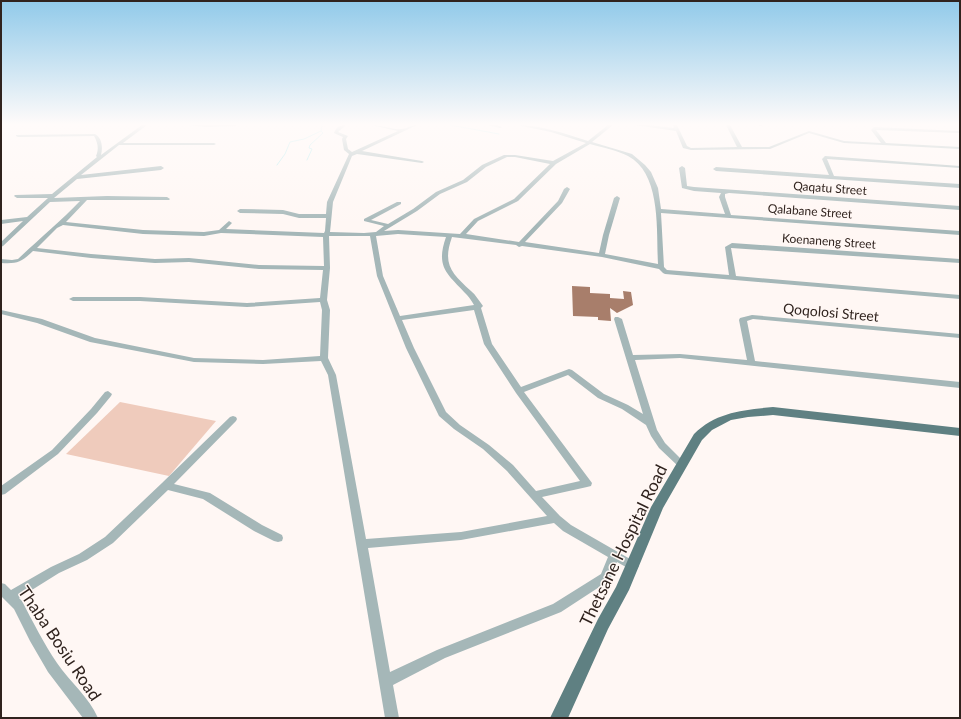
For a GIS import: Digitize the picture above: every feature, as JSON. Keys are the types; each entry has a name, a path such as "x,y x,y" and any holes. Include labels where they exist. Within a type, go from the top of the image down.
{"main road":[{"name":"Thetsane Hospital Road","path":"559,718 603,624 633,566 657,507 698,437 708,427 728,417 748,413 773,411 960,432"}],"street":[{"path":"1,245 50,198 101,159"},
{"path":"348,159 330,202 328,216 323,300 326,310 324,358 332,375 392,718"},
{"path":"396,159 422,162"},
{"path":"375,234 438,193 465,181 484,166 500,159"},
{"path":"529,159 554,163"},
{"path":"461,236 476,220 516,200 554,163 561,159"},
{"path":"635,159 644,166 648,172 654,188 658,211 661,267 665,272 960,297"},
{"path":"825,159 832,177"},
{"path":"848,159 960,167"},
{"path":"77,177 161,168"},
{"name":"Qaqatu Street","path":"682,168 681,176 684,187 694,190 959,209"},
{"path":"716,169 960,186"},
{"path":"519,245 560,202 567,189"},
{"path":"727,192 723,193 722,197 729,216"},
{"path":"17,196 84,200 107,198 167,199"},
{"path":"602,255 606,235 617,198"},
{"path":"1,261 12,262 20,260 55,227 62,223 84,200"},
{"path":"389,226 366,220 399,203"},
{"path":"240,211 283,212 299,216 328,216"},
{"name":"Qalabane Street","path":"658,211 960,233"},
{"path":"1,222 29,218"},
{"path":"62,223 143,232 204,234 221,231 364,235 398,232 461,236 602,255 661,267"},
{"path":"221,231 229,223"},
{"path":"375,234 380,276 410,348 442,414 457,427 486,447 510,468 556,519 567,528 633,566"},
{"path":"449,236 444,250 445,263 453,279 462,288 469,291 479,306 477,307 488,344 518,391 587,483 534,495"},
{"name":"Koenaneng Street","path":"733,277 728,247 732,245 960,261"},
{"path":"32,249 91,256 155,261 189,260 259,267 326,268"},
{"path":"73,299 140,299 247,305 323,300"},
{"path":"398,318 477,307"},
{"path":"1,312 46,324 93,340 194,360 263,362 324,358"},
{"name":"Qoqolosi Street","path":"751,363 743,320 752,317 960,336"},
{"path":"618,319 629,358 656,439 662,448 681,464"},
{"path":"629,358 680,356 960,385"},
{"path":"518,391 569,372 601,396 625,407 650,423"},
{"path":"1,491 55,452 108,394"},
{"path":"5,592 83,557 109,540 233,419"},
{"path":"166,486 206,496 258,528 278,538"},
{"path":"361,544 461,536 556,519"},
{"path":"385,682 441,654 557,608 606,576 614,555"},
{"name":"Thaba Bosiu Road","path":"5,592 18,605 34,637 53,668 91,718"}],"shaded area":[{"path":"120,402 216,421 169,476 66,454"}],"building":[{"path":"572,286 590,287 590,293 610,294 610,298 624,299 623,291 631,292 633,305 617,313 610,308 611,321 598,320 598,317 573,316"}],"waterway":[{"path":"277,165 282,159"}]}
